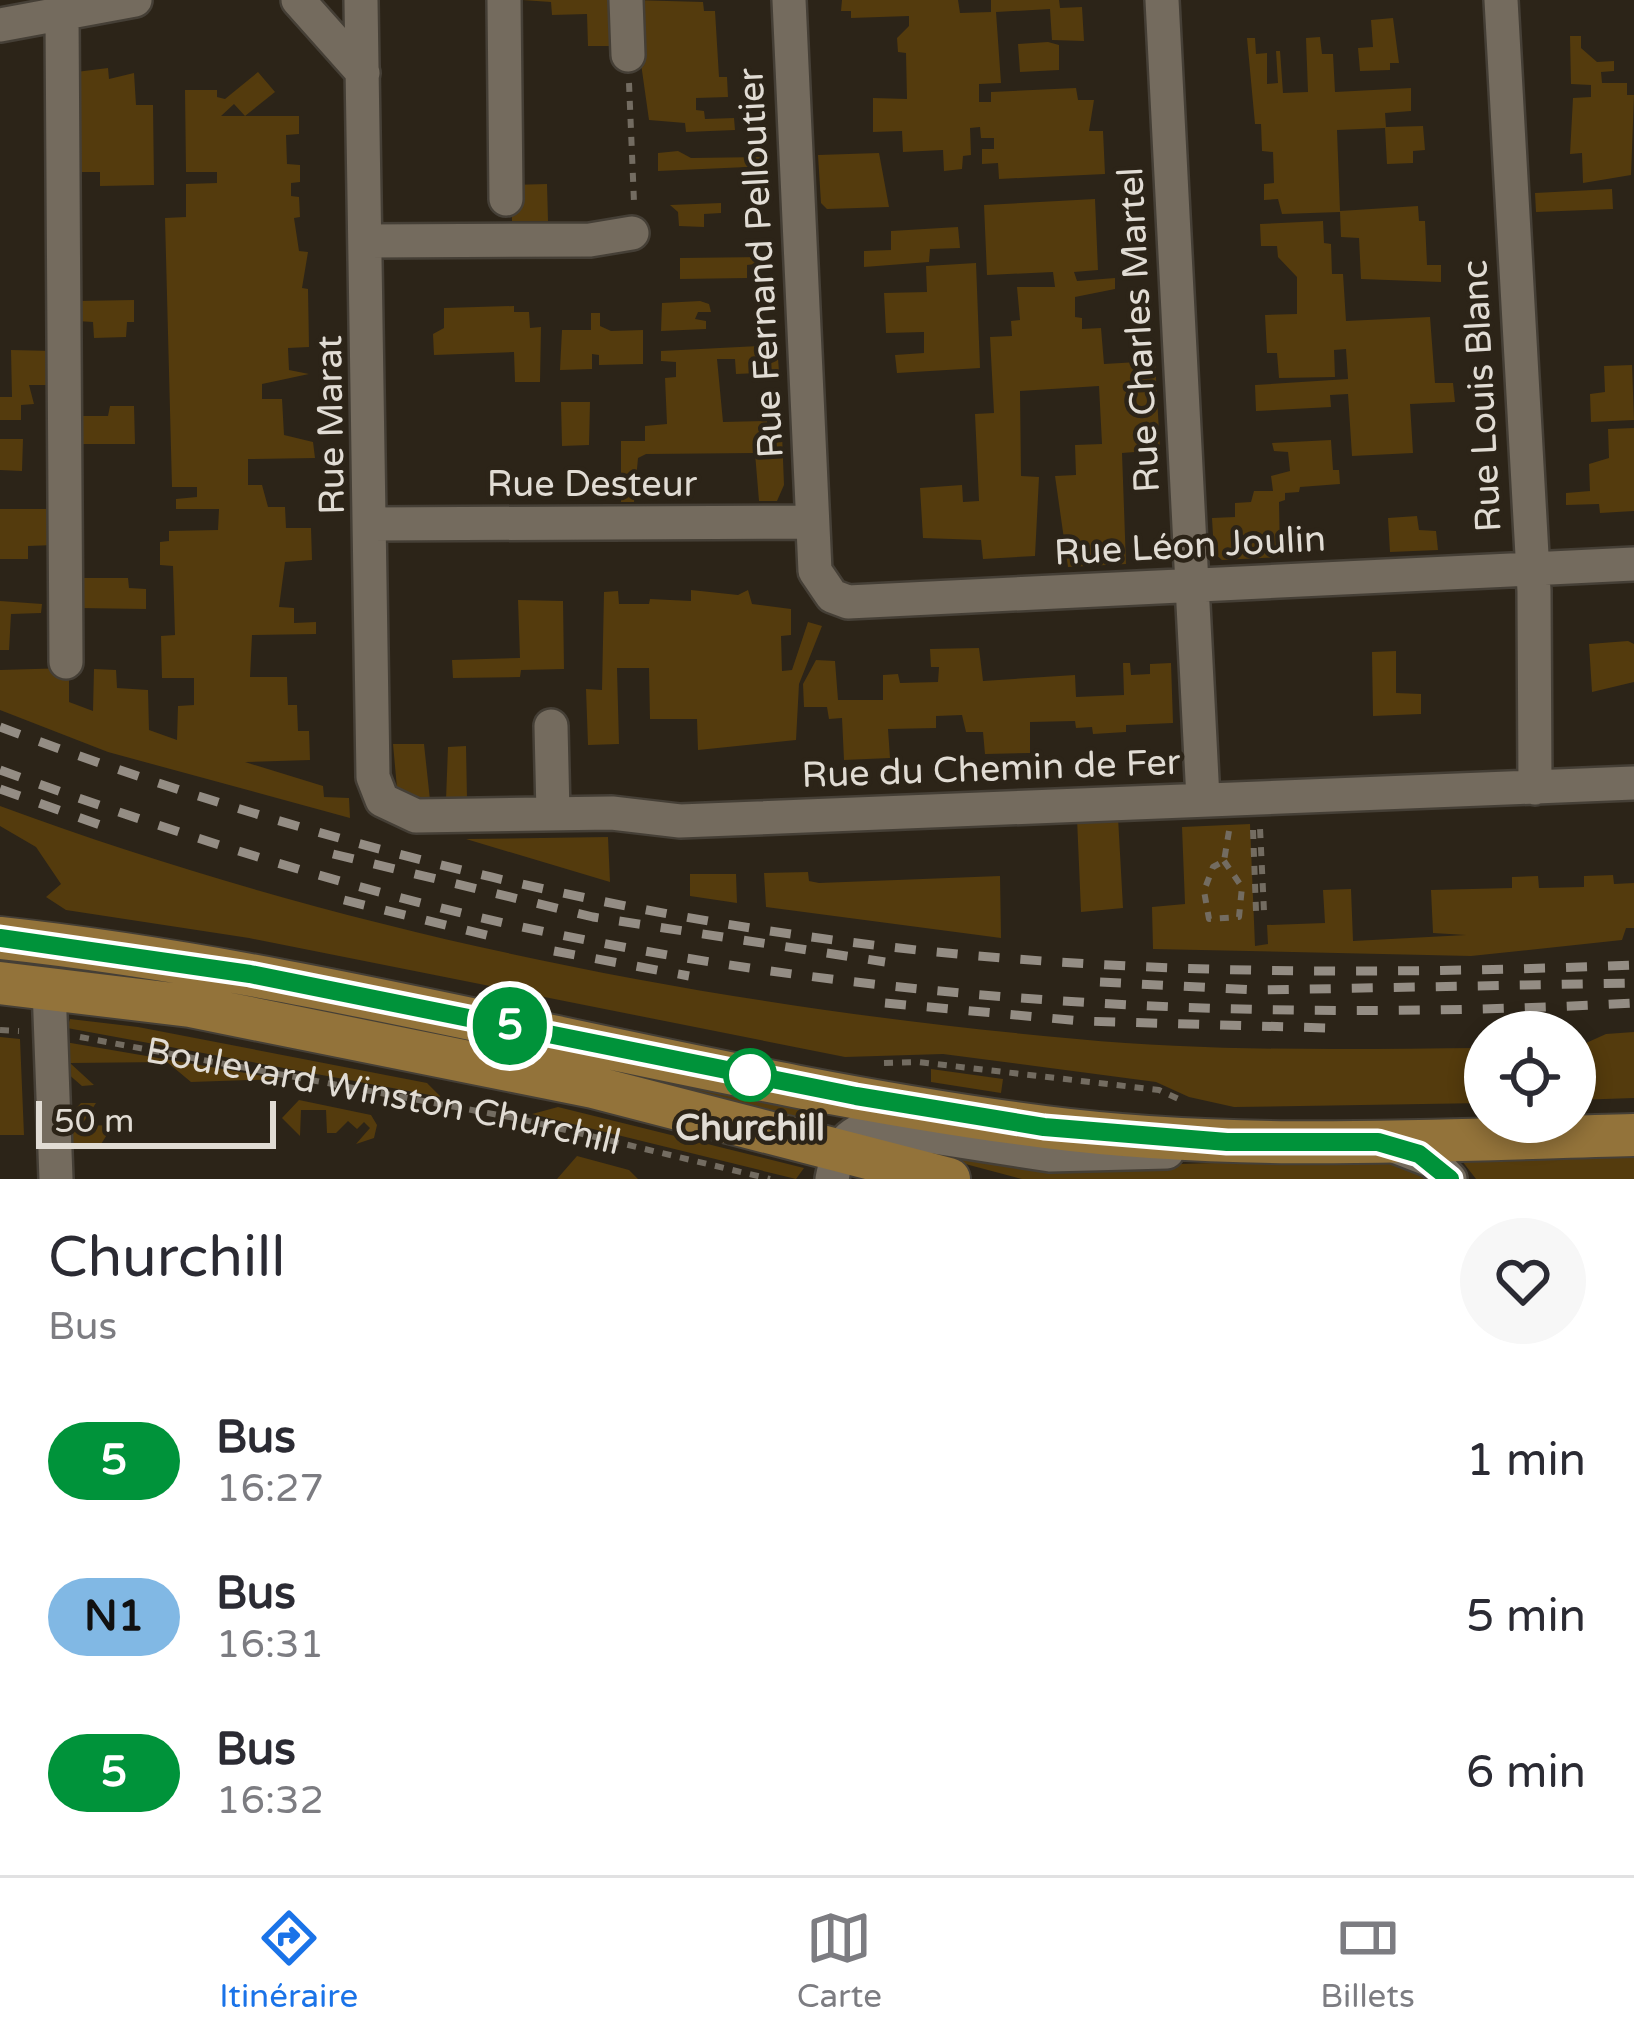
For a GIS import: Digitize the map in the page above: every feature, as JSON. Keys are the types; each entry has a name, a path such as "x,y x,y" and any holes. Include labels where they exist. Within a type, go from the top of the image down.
{"main road":[{"name":"Boulevard Winston Churchill","path":"0,938 250,974 876,1126 1214,1125 1378,1142 1442,1165 1634,1135"},
{"name":"Boulevard Winston Churchill","path":"0,982 190,1006 592,1087 835,1164 876,1126"},
{"name":"Boulevard Winston Churchill","path":"876,1126 947,1179"}],"street":[{"path":"0,25 130,0"},
{"path":"298,0 363,73"},
{"path":"339,0 362,1"},
{"path":"504,0 506,199"},
{"path":"626,0 628,55"},
{"name":"Rue Fernand Pelloutier","path":"789,0 812,522"},
{"name":"Rue Charles Martel","path":"1162,0 1192,585 1216,807"},
{"name":"Rue Louis Blanc","path":"1501,0 1537,682 1532,702 1535,788"},
{"name":"Rue Marat","path":"362,1 373,776"},
{"path":"62,14 65,662"},
{"path":"368,241 590,240 632,233"},
{"name":"Rue Desteur","path":"371,524 812,522"},
{"name":"Rue Léon Joulin","path":"812,522 818,580 832,596 848,602 1634,564"},
{"path":"551,726 553,814"},
{"name":"Rue du Chemin de Fer","path":"373,776 382,800 416,816 553,814 680,821 1216,807 1634,783"},
{"path":"49,987 56,1179"}],"path":[{"path":"628,55 632,233"},
{"path":"1216,807 1224,862 1242,887 1239,917 1230,922 1209,919 1206,907 1207,877 1224,862"},
{"path":"1252,818 1256,911 1264,911 1260,829"},
{"name":"Boulevard Winston Churchill","path":"66,1035 154,1047 520,1118 770,1179"},
{"path":"876,1126 918,1062 1160,1090 1214,1125"}],"shaded area":[{"path":"522,0 618,0 614,46 588,46 587,14 552,15 551,2"},
{"path":"632,0 703,2 704,11 715,11 719,77 727,77 728,97 696,98 696,110 704,111 705,119 734,118 735,130 686,132 685,123 649,120"},
{"path":"842,0 958,0 960,13 991,12 991,0 1059,0 1060,8 1082,7 1084,41 1052,40 1050,9 996,12 1001,83 979,84 979,102 991,102 991,92 1076,88 1078,100 1094,100 1089,131 1103,131 1105,174 999,179 998,163 982,164 982,149 994,149 994,138 981,138 980,127 970,128 971,155 963,156 962,169 944,171 943,150 903,152 902,131 873,132 873,98 907,99 906,53 898,52 897,38 909,26 909,16 851,18 851,11 841,11"},
{"path":"1393,18 1399,63 1390,63 1390,70 1360,71 1358,48 1373,47 1371,20"},
{"path":"1570,36 1581,36 1581,48 1597,62 1614,61 1614,71 1601,72 1602,83 1627,83 1627,95 1634,95 1631,175 1583,183 1582,153 1570,154 1573,98 1591,97 1591,85 1571,84"},
{"path":"1320,37 1322,54 1333,54 1335,92 1411,88 1411,111 1385,113 1386,127 1423,126 1425,150 1413,151 1413,163 1387,164 1385,128 1337,130 1340,211 1418,206 1419,221 1425,221 1427,265 1441,265 1441,282 1361,279 1359,238 1341,237 1340,212 1282,214 1278,199 1264,200 1264,184 1274,183 1273,152 1262,151 1261,124 1255,124 1247,38 1255,38 1256,54 1267,53 1267,84 1278,83 1276,51 1280,51 1283,93 1308,92 1306,38"},
{"path":"1018,44 1059,45 1059,70 1020,72"},
{"path":"108,68 109,79 134,73 136,105 153,105 154,185 100,186 100,172 76,172 76,72"},
{"path":"258,72 275,92 245,116 299,116 299,134 286,135 287,164 300,165 300,182 291,183 291,196 299,197 300,217 294,218 299,251 308,252 302,288 308,289 309,347 288,348 289,370 309,374 262,384 262,399 282,399 284,435 313,442 315,458 248,459 248,485 262,485 268,507 285,507 286,528 311,528 312,560 285,562 279,607 294,608 294,623 316,622 316,634 252,635 250,677 287,677 288,705 297,705 298,731 309,731 310,760 245,762 323,786 324,797 349,798 350,818 108,752 0,710 0,670 69,668 69,702 93,711 94,669 116,670 117,688 148,690 149,730 177,740 178,706 194,705 194,678 162,678 161,636 175,635 173,566 160,565 160,542 169,541 169,531 218,530 219,509 176,509 176,499 197,497 197,487 172,487 165,218 186,217 186,184 217,183 217,172 186,172 185,90 217,90 217,97 225,99","holes":["234,104 245,116 221,116"]},
{"path":"678,151 691,158 768,157 769,166 658,171 658,153"},
{"path":"879,153 889,207 827,209 821,203 818,155"},
{"path":"547,184 548,221 512,221 511,185"},
{"path":"1612,189 1613,209 1536,212 1535,193"},
{"path":"1095,199 1098,270 1074,272 1077,281 1115,278 1115,289 1075,297 1075,317 1082,318 1082,329 1101,328 1104,364 1155,361 1160,450 1122,453 1126,564 1068,567 1055,476 1076,475 1075,445 1102,444 1099,386 1020,391 1021,476 1039,477 1035,556 983,559 981,540 923,538 920,488 962,485 963,502 979,501 975,414 994,413 990,337 1012,336 1011,321 1020,320 1017,287 1055,287 1053,272 987,275 984,205"},
{"path":"721,203 721,213 704,214 704,227 679,226 678,212 670,205"},
{"path":"1323,221 1324,243 1331,244 1332,274 1343,274 1346,321 1430,317 1435,383 1453,383 1455,402 1410,404 1413,453 1352,456 1348,394 1330,395 1331,407 1256,411 1255,385 1348,379 1346,349 1334,350 1335,377 1279,378 1277,353 1267,353 1265,315 1297,314 1297,277 1278,257 1277,246 1261,246 1260,224"},
{"path":"958,227 960,248 930,249 929,262 864,267 864,251 891,250 891,231"},
{"path":"773,257 772,262 747,265 747,278 680,279 680,258"},
{"path":"976,263 980,368 897,373 895,355 924,353 924,332 886,333 884,293 927,292 926,266"},
{"path":"134,300 134,322 127,322 126,337 94,338 93,322 77,321 77,301"},
{"path":"662,303 709,304 711,312 698,312 695,319 706,321 706,329 661,331"},
{"path":"514,306 514,312 529,312 530,328 541,327 540,382 515,382 514,352 434,355 433,334 444,328 444,308"},
{"path":"591,313 600,313 600,326 611,331 643,330 643,364 599,365 599,355 592,354 592,369 560,370 562,330 591,330"},
{"path":"777,345 779,372 736,374 735,359 717,359 723,422 767,421 768,435 782,434 784,485 777,501 759,501 755,453 646,454 638,458 634,502 621,502 621,441 645,441 645,426 667,424 665,378 676,377 676,362 661,361 661,351"},
{"path":"11,350 53,351 53,385 29,385 34,404 21,405 21,420 0,420 0,397 12,397"},
{"path":"1632,365 1634,420 1591,422 1590,394 1605,392 1604,366"},
{"path":"561,402 590,402 589,445 562,446"},
{"path":"110,406 134,406 135,444 78,444 78,416 108,416"},
{"path":"1634,428 1634,511 1600,513 1599,504 1566,505 1566,493 1590,491 1589,464 1609,458 1608,429"},
{"path":"0,439 23,439 22,471 0,470"},
{"path":"1331,440 1333,470 1339,470 1340,484 1285,493 1285,500 1279,502 1280,557 1222,560 1214,553 1212,518 1235,517 1235,503 1251,502 1254,491 1273,491 1271,476 1290,471 1288,452 1274,451 1272,443"},
{"path":"0,509 55,509 55,545 28,546 28,559 0,559"},
{"path":"1417,516 1419,530 1436,531 1438,550 1390,552 1388,518"},
{"path":"79,578 128,578 129,588 146,589 146,609 79,608"},
{"path":"691,590 738,595 748,590 752,604 791,609 791,635 781,636 782,671 792,670 808,622 822,626 799,684 796,740 698,750 697,719 650,719 649,668 617,668 619,744 588,745 586,689 602,690 604,592 618,591 619,604 649,604 650,599 691,601"},
{"path":"518,600 563,601 564,669 521,670 520,677 453,678 452,660 520,658"},
{"path":"0,601 42,604 41,613 11,614 9,650 0,650"},
{"path":"1589,644 1634,644 1634,682 1592,692"},
{"path":"979,648 983,681 1075,675 1076,697 1124,695 1123,663 1130,663 1131,675 1150,674 1150,664 1171,663 1173,723 1126,725 1126,732 1093,734 1092,727 1076,728 1075,721 1030,722 1030,753 985,754 983,732 966,732 962,715 936,716 936,728 888,729 890,758 844,760 842,718 829,719 827,707 804,707 803,684 816,660 835,661 838,700 883,700 883,675 898,674 900,683 938,682 939,667 931,667 930,649"},
{"path":"1396,651 1396,693 1421,694 1421,714 1373,716 1372,652"},
{"path":"393,744 424,744 430,800 414,800 397,788"},
{"path":"466,746 467,799 446,800 448,747"},
{"path":"0,806 263,892 396,927 666,985 803,1007 1128,1043 1281,1049 1464,1048 1464,1103 1234,1107 1189,1097 1156,1082 943,1054 845,1057 249,938 66,910 46,897 61,884 36,847 0,826"},
{"path":"1118,817 1123,908 1081,912 1077,818"},
{"path":"1250,824 1255,946 1268,944 1267,925 1325,923 1323,890 1351,889 1353,941 1466,935 1433,933 1431,890 1512,888 1512,877 1538,876 1539,888 1584,887 1584,876 1613,875 1614,884 1634,883 1634,928 1626,928 1622,940 1471,956 1153,949 1152,907 1185,904 1182,827"},
{"path":"608,837 610,882 466,839"},
{"path":"808,872 809,881 819,883 1000,876 1001,938 766,907 764,873"},
{"path":"690,874 736,874 737,903 690,896"},
{"path":"0,955 119,967 816,1106 811,1124 0,965"},
{"path":"70,1019 138,1027 427,1083 441,1097 67,1028"},
{"path":"1634,1032 1634,1098 1596,1099 1596,1039"},
{"path":"0,1037 20,1039 24,1135 0,1135"},
{"path":"65,1042 281,1079 191,1082 167,1062 70,1063 94,1085 82,1086 67,1073"},
{"path":"931,1069 1003,1079 1001,1093 931,1082"},
{"path":"299,1100 371,1115 377,1125 374,1138 356,1144 370,1128 364,1122 357,1129 348,1121 336,1133 327,1133 326,1110 301,1110 300,1136 282,1118"},
{"path":"81,1103 96,1103 81,1126 113,1125 98,1149 76,1146 69,1139 69,1116"},
{"path":"558,1107 804,1168 796,1179 532,1114"},
{"path":"909,1149 1114,1166 1387,1158 1425,1179 1022,1179"},
{"path":"1634,1153 1634,1179 1476,1179 1459,1157"},
{"path":"577,1156 629,1170 638,1179 557,1179"}],"railway":[{"path":"0,727 122,771 373,847 500,879 757,929 886,947 1170,968 1402,971 1634,965"},
{"path":"0,770 190,836 383,893 513,925 791,974 1070,1002 1211,1008 1352,1011 1634,1003"},
{"path":"0,789 103,826"},
{"path":"333,854 593,917 885,962"},
{"path":"344,900 507,940"},
{"path":"554,951 689,976"},
{"path":"1100,982 1257,990 1634,983"},
{"path":"885,1003 1081,1021 1328,1028"}],"bus line":[{"name":"5","path":"0,938 250,974 923,1109 1044,1127 1227,1142 1378,1142 1433,1161 1450,1179"}],"place":[{"name":"Churchill","path":"750,1075"}]}
